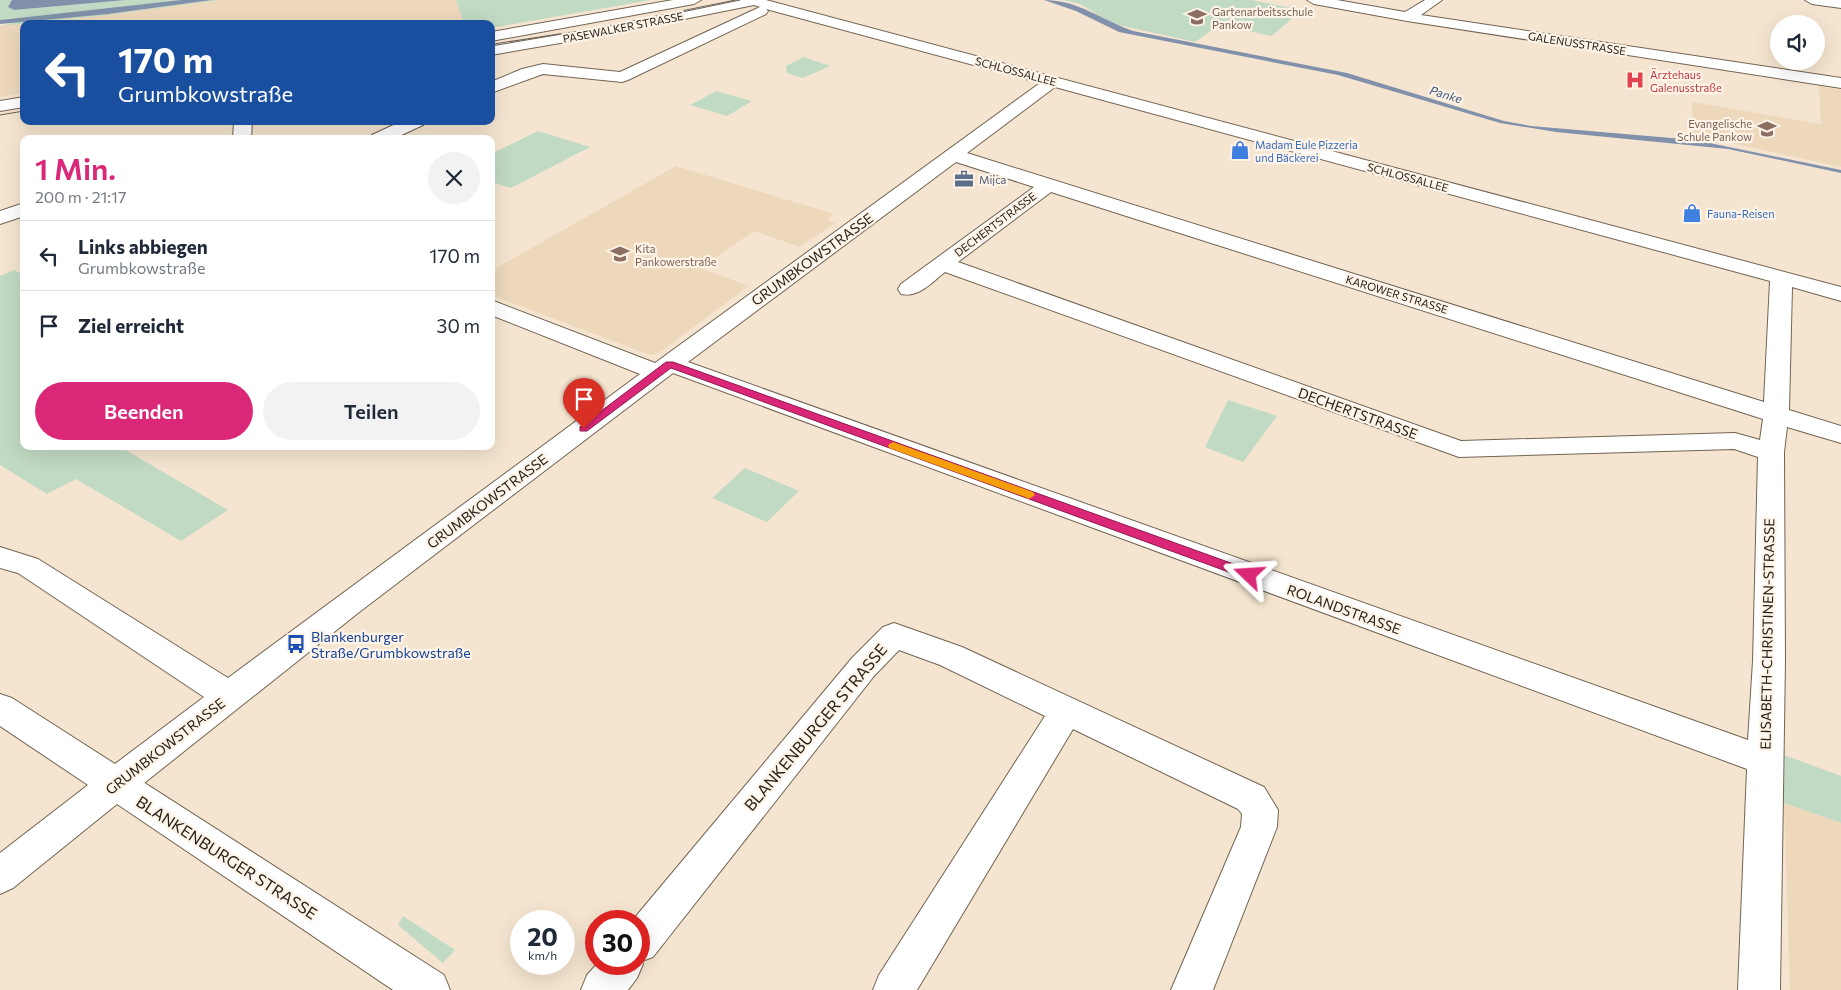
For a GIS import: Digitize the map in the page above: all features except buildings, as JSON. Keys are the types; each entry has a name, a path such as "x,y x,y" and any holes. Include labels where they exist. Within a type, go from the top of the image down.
{"street":[{"name":"PASEWALKER STRASSE","path":"495,36 694,0"},
{"name":"GALENUSSTRASSE","path":"1314,0 1407,17 1841,83"},
{"path":"1407,17 1435,0"},
{"path":"1812,0 1841,4"},
{"name":"PASEWALKER STRASSE","path":"495,49 595,34 754,1"},
{"name":"SCHLOSSALLEE","path":"754,1 1841,294"},
{"path":"495,86 528,72 543,69 622,76 771,6"},
{"name":"GRUMBKOWSTRASSE","path":"0,876 229,696 664,369 1053,81"},
{"path":"0,106 20,103"},
{"path":"387,135 408,125"},
{"name":"KAROWER STRASSE","path":"953,155 1475,318 1841,435"},
{"name":"DECHERTSTRASSE","path":"1048,185 952,268 1459,449 1734,441 1771,452"},
{"path":"0,218 20,210"},
{"path":"909,289 952,268"},
{"name":"ELISABETH-CHRISTINEN-STRASSE","path":"1759,990 1770,632 1771,452 1776,415 1781,278"},
{"name":"ROLANDSTRASSE","path":"495,308 1765,761"},
{"path":"0,557 28,566 229,696"},
{"name":"BLANKENBURGER STRASSE","path":"650,929 863,667 894,635 951,656 1067,709 1251,798 1260,810 1259,827 1192,990"},
{"name":"BLANKENBURGER STRASSE","path":"0,708 429,990"},
{"path":"894,990 1067,709"},
{"path":"602,990 614,975"}],"shaded area":[{"path":"220,0 456,0 463,20 59,20"},
{"path":"20,24 20,94 0,97 0,26"},
{"name":"Evangelische Schule Pankow","path":"1819,86 1841,90 1841,167 1693,135 1692,102 1821,124"},
{"name":"Kita Pankowerstraße","path":"676,166 834,214 827,220 835,223 800,247 754,231 700,268 749,286 659,353 650,355 495,297 495,269"},
{"path":"1784,803 1841,823 1841,990 1790,990"}],"green space":[{"path":"0,0 12,0 9,7 14,10 126,0 181,0 0,20"},
{"path":"220,0 108,15 59,20 25,20 108,14"},
{"path":"456,0 651,0 495,27 495,20 463,20"},
{"name":"Gartenarbeitsschule Pankow","path":"1063,0 1251,0 1302,10 1272,36 1219,25 1195,42 1114,24 1080,4"},
{"path":"20,21 20,24 0,26"},
{"path":"804,57 830,66 803,78 787,73 786,66"},
{"path":"716,91 752,101 727,116 690,105"},
{"path":"538,131 590,147 511,188 495,183 495,152"},
{"path":"14,270 20,273 20,450 126,450 228,510 181,541 76,479 47,494 0,465 0,276"},
{"path":"1228,400 1277,416 1243,462 1205,447"},
{"path":"745,468 799,491 767,522 712,498"},
{"path":"1784,755 1841,776 1841,823 1784,803"},
{"path":"403,916 455,950 443,963 398,925"}],"water":[{"path":"12,0 126,0 14,10 8,7"},
{"path":"181,0 212,0 108,14 43,20 20,20 20,22 0,24 0,20"},
{"path":"1044,0 1068,3 1133,31 1347,73 1504,121 1531,126 1695,140 1841,170 1841,173 1728,149 1556,132 1500,123 1338,75 1119,32 1076,11"}],"tram line":[{"path":"495,45 639,21 740,0"},
{"path":"0,115 20,112"}],"slow traffic":[{"path":"893,445 1029,495"}],"place":[{"name":"Gartenarbeitsschule Pankow","path":"1197,17"},
{"name":"Ärztehaus Galenusstraße","path":"1635,80"},
{"name":"Evangelische Schule Pankow","path":"1767,129"},
{"name":"Madam Eule Pizzeria und Bäckerei","path":"1240,150"},
{"name":"Mijca","path":"964,179"},
{"name":"Fauna-Reisen","path":"1692,213"},
{"name":"Kita Pankowerstraße","path":"620,254"},
{"name":"Blankenburger Straße/Grumbkowstraße","path":"296,644"}],"route":[{"path":"584,429 670,364 1249,575"}],"water label":[{"name":"Panke","path":"1446,94"}]}
